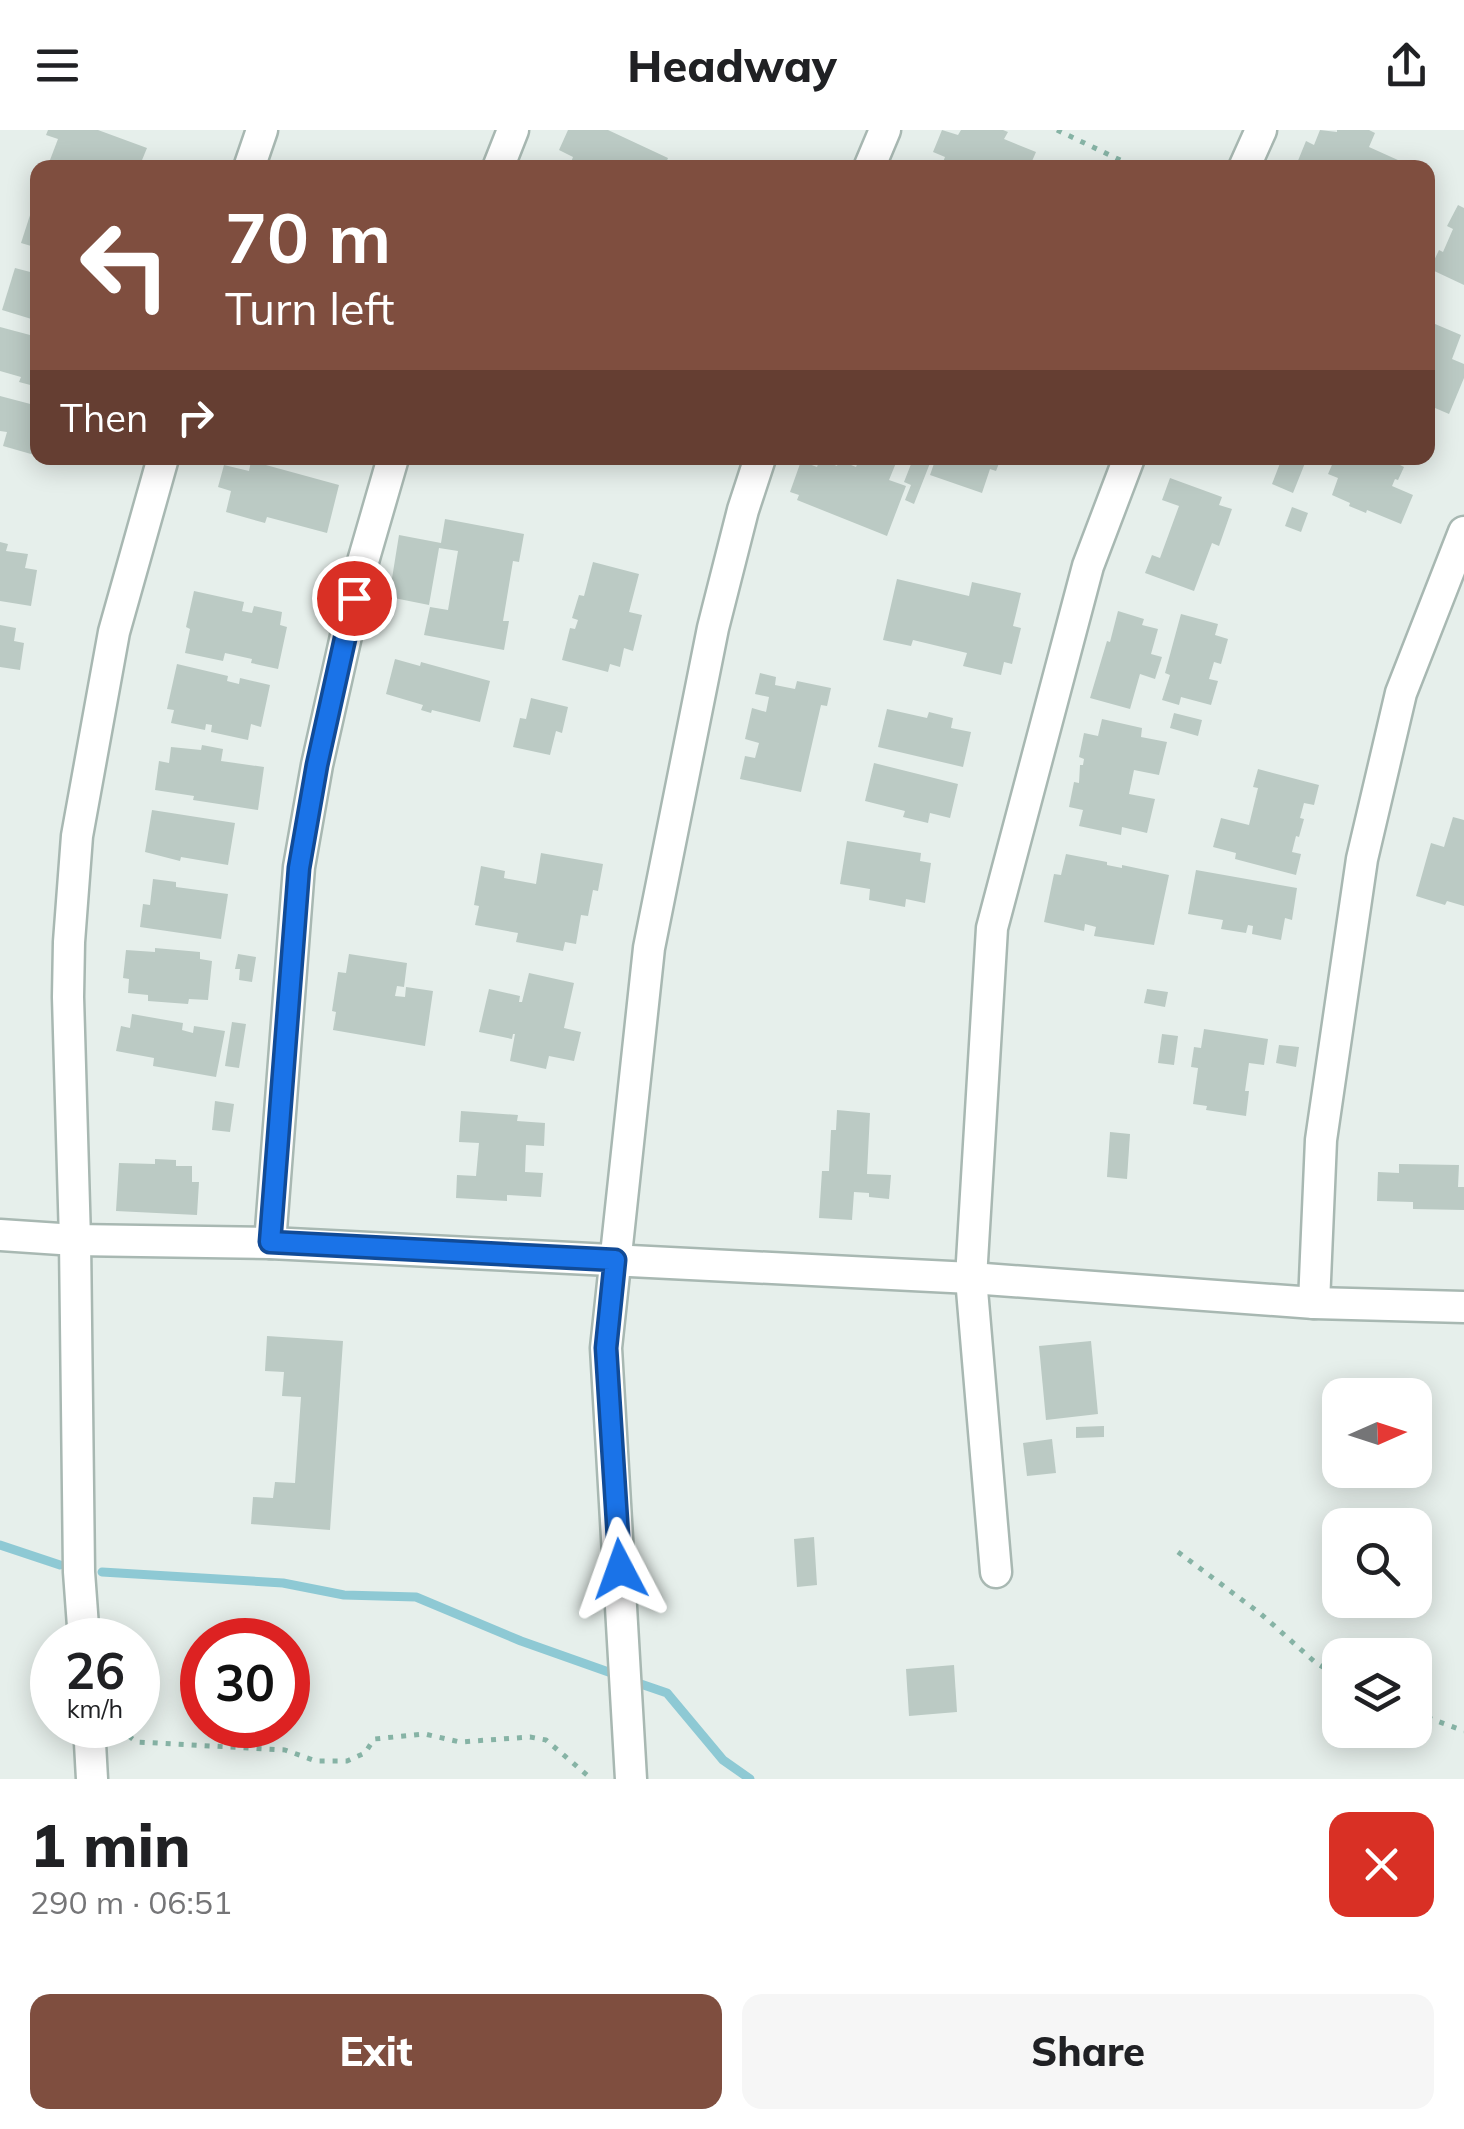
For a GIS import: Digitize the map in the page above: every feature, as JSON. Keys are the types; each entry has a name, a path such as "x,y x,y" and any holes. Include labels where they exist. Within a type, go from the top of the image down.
{"street":[{"path":"251,160 262,130"},
{"path":"501,160 513,130"},
{"path":"872,160 885,130"},
{"path":"1248,160 1261,130"},
{"path":"82,1618 68,998 77,836 114,632 161,465"},
{"path":"270,1242 299,868 317,765 362,565 391,465"},
{"path":"631,1779 606,1348 650,948 714,628 758,465"},
{"path":"996,1572 971,1278 992,928 1088,566 1127,465"},
{"path":"1314,1303 1321,1140 1362,858 1402,693 1464,532"},
{"path":"0,1236 270,1242 971,1278 1314,1303 1464,1307"},
{"path":"90,1748 92,1779"}],"path":[{"path":"1056,130 1121,160"},
{"path":"1178,1552 1261,1614 1322,1667"},
{"path":"1432,1719 1464,1731"},
{"path":"160,1743 285,1750 316,1761 347,1760 364,1753 374,1739 425,1734 460,1742 530,1737 546,1740 588,1779"}],"building":[{"path":"48,130 98,130 147,148 142,160 50,160 58,139 46,135"},
{"path":"568,130 608,130 668,158 572,160 573,157 559,150"},
{"path":"942,130 958,135 961,130 1003,130 1008,132 1004,139 1036,152 1032,160 944,160 945,157 933,152"},
{"path":"1320,130 1369,130 1375,133 1369,147 1398,160 1298,160 1306,141 1314,145"},
{"path":"1458,205 1464,208 1464,285 1435,271 1435,258 1439,250 1443,252 1453,229 1447,226"},
{"path":"30,215 30,246 21,243"},
{"path":"15,268 30,272 30,319 2,310"},
{"path":"1435,324 1461,335 1452,359 1464,364 1464,378 1449,414 1435,408"},
{"path":"0,327 30,335 30,385 19,382 21,377 0,371"},
{"path":"0,396 30,404 30,454 3,446 7,432 0,431"},
{"path":"224,465 249,471 250,465 266,465 339,485 327,533 267,517 265,523 226,512 231,491 218,487"},
{"path":"800,465 895,465 889,480 906,486 887,536 797,500 799,495 790,492"},
{"path":"911,465 929,465 914,504 905,500 911,485 904,482"},
{"path":"934,465 998,465 996,471 990,469 982,493 930,475"},
{"path":"1279,465 1304,465 1293,493 1272,484"},
{"path":"1332,465 1404,467 1392,486 1413,495 1401,524 1349,506 1350,503 1332,495 1338,478 1328,474"},
{"path":"1170,478 1222,497 1219,505 1232,509 1219,546 1212,543 1194,591 1145,573 1152,555 1160,558 1179,506 1162,500"},
{"path":"1292,507 1308,513 1301,532 1285,526"},
{"path":"445,519 524,534 519,562 513,561 503,621 509,621 504,650 424,635 430,607 448,610 458,551 439,548 429,605 389,597 399,535 441,543"},
{"path":"0,542 8,544 6,551 28,554 25,568 37,570 31,606 0,601"},
{"path":"593,562 639,574 629,612 642,615 633,651 624,648 620,667 610,664 608,672 562,660 570,628 575,629 578,620 572,618 579,595 584,596"},
{"path":"897,579 969,596 972,582 1021,593 1013,626 1021,628 1012,664 1004,662 1001,675 963,666 967,653 913,640 911,646 883,640"},
{"path":"194,591 244,602 242,611 252,613 254,606 282,612 280,625 287,627 278,669 225,653 223,661 185,653"},
{"path":"1118,611 1144,619 1142,625 1158,629 1151,654 1162,657 1155,679 1140,674 1130,709 1090,698"},
{"path":"1181,614 1218,624 1215,635 1228,639 1221,664 1214,662 1209,679 1218,681 1211,705 1181,697 1179,705 1162,700"},
{"path":"0,625 16,628 14,641 24,643 20,670 0,667"},
{"path":"395,659 490,681 480,722 432,710 431,713 421,710 423,705 386,694"},
{"path":"177,664 228,676 227,681 239,684 240,678 270,685 261,727 251,724 248,740 211,732 212,725 206,724 205,730 171,723 174,710 167,709"},
{"path":"760,673 776,677 775,685 795,689 797,681 831,688 827,706 821,705 801,792 740,779 745,756 755,758 759,743 745,739 752,708 766,712 769,697 755,694"},
{"path":"531,698 568,707 562,733 556,731 550,755 513,747 520,718 526,719"},
{"path":"887,709 927,718 929,712 953,718 951,728 971,732 963,767 878,747"},
{"path":"1174,713 1202,720 1198,736 1170,728"},
{"path":"1102,719 1142,728 1141,737 1167,742 1159,775 1134,770 1129,794 1155,799 1147,833 1122,827 1121,835 1079,826 1083,810 1069,807 1074,782 1079,783 1083,765 1084,759 1079,757 1084,733 1098,736"},
{"path":"202,745 223,749 221,761 264,767 258,810 155,790 159,761 169,763 171,747 201,750"},
{"path":"874,763 958,784 950,818 930,813 928,823 903,817 905,811 865,801"},
{"path":"1258,769 1319,785 1314,805 1304,803 1300,818 1304,819 1292,852 1301,854 1296,875 1235,859 1236,853 1213,847 1221,818 1249,825 1258,788 1253,787"},
{"path":"152,810 235,823 228,865 181,857 180,861 145,852"},
{"path":"1453,817 1464,820 1464,906 1416,896 1431,843 1444,847"},
{"path":"847,841 921,853 920,861 931,863 925,903 906,899 905,907 869,900 870,889 840,884"},
{"path":"541,853 603,864 588,916 581,915 576,944 565,942 563,951 516,942 518,933 475,925 479,906 474,905 481,866 505,871 504,878 536,884"},
{"path":"1066,854 1169,875 1154,945 1094,936 1096,927 1085,924 1084,931 1044,922 1054,874 1061,875"},
{"path":"1196,870 1297,888 1292,920 1285,918 1281,940 1252,934 1253,926 1248,925 1246,933 1221,929 1223,920 1188,914"},
{"path":"153,879 176,882 176,887 228,894 221,939 140,927 143,904 150,905"},
{"path":"155,948 200,952 200,959 212,961 208,1000 189,999 188,1004 148,1001 148,995 128,993 129,979 123,978 126,950 155,952"},
{"path":"238,954 256,957 252,982 239,980 240,969 235,969"},
{"path":"349,954 407,963 404,987 397,986 395,996 405,997 406,987 433,991 425,1046 333,1030 338,972 346,973"},
{"path":"529,973 574,983 564,1028 581,1032 574,1061 549,1056 546,1069 510,1061 515,1034 512,1039 479,1032 489,989 520,996 522,1002"},
{"path":"1147,989 1168,992 1165,1007 1144,1003"},
{"path":"132,1014 183,1023 182,1030 193,1033 194,1026 225,1031 216,1077 153,1066 154,1058 116,1051 121,1026 130,1028"},
{"path":"232,1022 246,1024 239,1068 225,1066"},
{"path":"1204,1029 1268,1039 1264,1065 1249,1063 1246,1116 1193,1104 1198,1068 1191,1067 1194,1047 1201,1048"},
{"path":"1162,1034 1178,1036 1174,1065 1158,1063"},
{"path":"1279,1045 1299,1047 1296,1067 1276,1063"},
{"path":"215,1101 234,1104 230,1132 212,1130"},
{"path":"837,1110 870,1113 867,1174 891,1175 889,1199 854,1192 852,1220 819,1218 822,1171 829,1171 831,1130 836,1130"},
{"path":"461,1111 518,1115 517,1121 545,1123 544,1146 526,1145 525,1172 543,1173 541,1197 507,1195 507,1201 456,1198 457,1175 476,1176 479,1143 459,1142"},
{"path":"1110,1132 1130,1134 1127,1179 1107,1177"},
{"path":"155,1159 192,1166 192,1182 199,1182 197,1215 116,1211 119,1163 155,1164"},
{"path":"1399,1164 1459,1165 1458,1187 1464,1187 1464,1210 1413,1209 1413,1202 1377,1201 1378,1172 1399,1173"},
{"path":"267,1336 343,1341 330,1530 251,1524 253,1497 273,1498 275,1482 295,1483 301,1397 282,1396 284,1372 265,1371"},
{"path":"1091,1341 1098,1414 1046,1420 1039,1346"},
{"path":"1104,1426 1104,1437 1076,1438 1076,1427"},
{"path":"1052,1439 1056,1473 1027,1476 1023,1443"},
{"path":"814,1537 817,1585 797,1587 794,1539"},
{"path":"954,1665 957,1712 909,1716 906,1669"}],"waterway":[{"path":"0,1545 60,1565"},
{"path":"102,1572 283,1583 344,1595 416,1597 521,1641 617,1675"},
{"path":"632,1681 667,1693 723,1760 750,1779"}],"route":[{"path":"354,598 299,868 270,1242 615,1260 606,1348 620,1569"}]}
